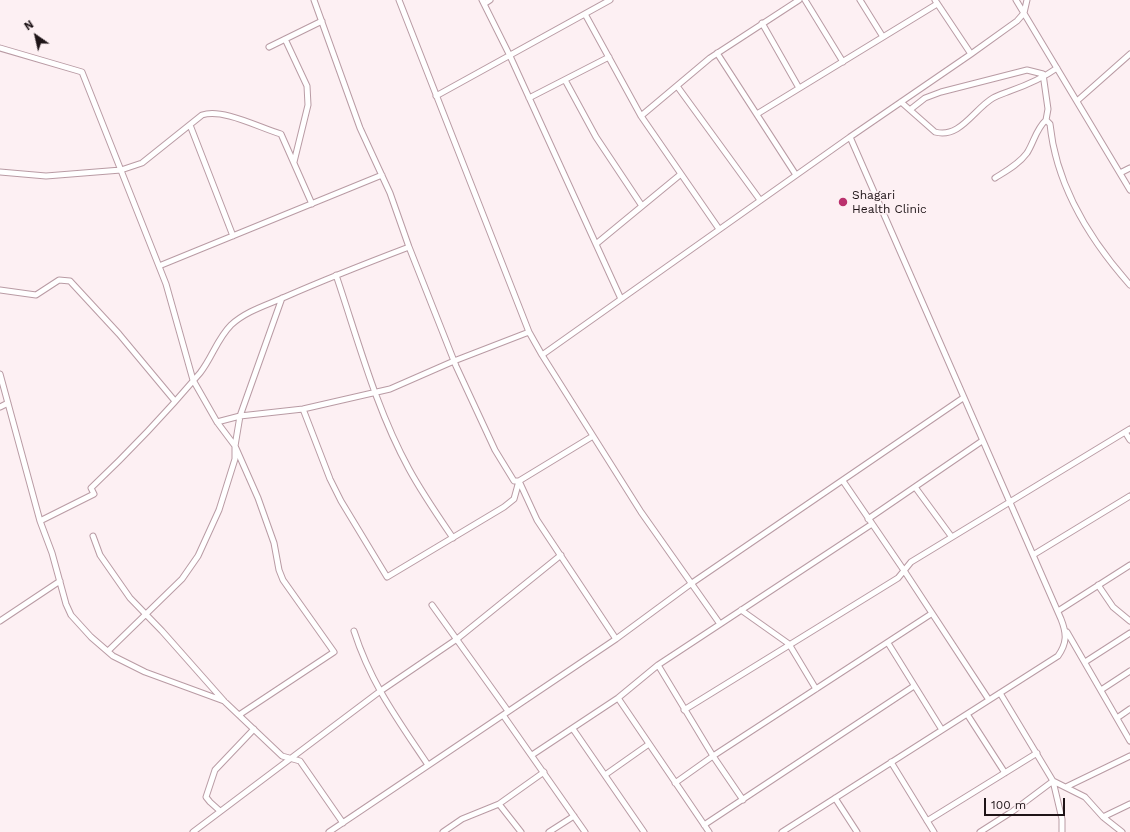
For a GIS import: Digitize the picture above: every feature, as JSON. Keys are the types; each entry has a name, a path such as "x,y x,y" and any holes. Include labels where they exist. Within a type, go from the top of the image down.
{"street":[{"path":"314,0 360,128 382,175 454,361 495,450 514,481 518,481 537,520 616,639"},
{"path":"399,0 529,332 641,512 720,624"},
{"path":"490,0 483,2 510,56 621,299"},
{"path":"436,96 610,0"},
{"path":"641,116 717,53 799,0"},
{"path":"805,0 843,62"},
{"path":"860,0 883,38"},
{"path":"1016,0 1130,190"},
{"path":"542,354 850,137 971,54 1024,13 1027,0"},
{"path":"757,114 883,38 936,2 971,54"},
{"path":"585,14 641,116 719,229"},
{"path":"269,47 322,22"},
{"path":"762,24 799,88"},
{"path":"285,39 307,86 308,105 294,162"},
{"path":"0,48 82,72 166,284 194,380 217,422 235,446 258,498 274,543 279,570 283,580 334,652 239,715"},
{"path":"717,53 796,175"},
{"path":"1077,101 1130,54"},
{"path":"529,98 609,57"},
{"path":"901,102 911,109 935,132 943,134 950,133 960,127 993,98 1045,77 1057,68"},
{"path":"911,109 926,98 941,92 1026,70 1038,71 1045,77"},
{"path":"995,178 1020,161 1027,152 1041,125 1046,120 1048,109 1044,93 1045,77"},
{"path":"565,80 596,137 642,206"},
{"path":"677,86 760,200"},
{"path":"0,172 46,176 121,170 142,163 202,115 209,113 230,117 281,134 312,204"},
{"path":"1046,120 1050,124 1052,147 1058,170 1066,188 1083,220 1130,285"},
{"path":"190,125 233,236"},
{"path":"850,137 1065,629 1130,741"},
{"path":"1120,174 1130,168"},
{"path":"596,244 681,174"},
{"path":"159,266 382,175"},
{"path":"40,521 94,494 91,488 132,448 174,400 194,380 201,372 220,338 232,325 246,314 336,275 409,247"},
{"path":"336,275 376,393 394,439 409,468 453,538"},
{"path":"0,290 36,295 60,280 70,281 119,334 174,400"},
{"path":"108,651 182,579 198,556 220,510 235,459 235,446 240,416 282,298"},
{"path":"217,422 240,416 303,409 390,389 454,361 529,332"},
{"path":"0,374 40,521 52,553 66,604 72,615 91,637 108,651 145,672 224,701"},
{"path":"329,832 336,830 343,822 616,639 692,583 963,398"},
{"path":"0,407 8,403"},
{"path":"303,409 330,479 385,577 390,576 453,538 514,499 518,481 593,436"},
{"path":"684,710 898,578 903,569 911,562 951,536 1130,429"},
{"path":"1125,432 1130,440"},
{"path":"868,518 982,441"},
{"path":"843,481 989,700"},
{"path":"915,487 951,536"},
{"path":"1033,555 1130,496"},
{"path":"532,755 618,698 658,665 872,524"},
{"path":"93,536 100,555 130,598 224,701 282,756 300,761 343,822"},
{"path":"193,832 379,692 457,639 561,555"},
{"path":"1058,611 1130,565"},
{"path":"0,621 60,581"},
{"path":"1098,585 1113,607 1130,622"},
{"path":"432,605 508,712"},
{"path":"741,610 789,644 816,689"},
{"path":"675,783 713,756 932,614"},
{"path":"786,831 835,798 1058,656 1067,640 1065,629"},
{"path":"354,631 362,656 379,692 428,765"},
{"path":"1085,662 1130,633"},
{"path":"888,643 942,730"},
{"path":"658,665 684,710 743,800"},
{"path":"1101,690 1130,671"},
{"path":"704,824 743,800 914,686"},
{"path":"1000,693 1053,781 1062,819 1062,832"},
{"path":"618,698 709,832"},
{"path":"1117,718 1130,709"},
{"path":"967,714 1005,773"},
{"path":"503,715 585,832"},
{"path":"573,728 644,832"},
{"path":"220,811 206,796 215,770 254,729"},
{"path":"605,775 649,744"},
{"path":"927,820 1037,753"},
{"path":"1066,787 1130,756"},
{"path":"891,762 934,832"},
{"path":"443,832 462,819 499,804 544,772"},
{"path":"1053,781 1085,797 1103,817 1122,832"},
{"path":"980,832 1013,811 1053,781"},
{"path":"835,798 856,832"},
{"path":"499,804 521,832"},
{"path":"1103,817 1130,804"},
{"path":"549,832 574,816"}],"place":[{"name":"Shagari Health Clinic","path":"843,202"}]}
